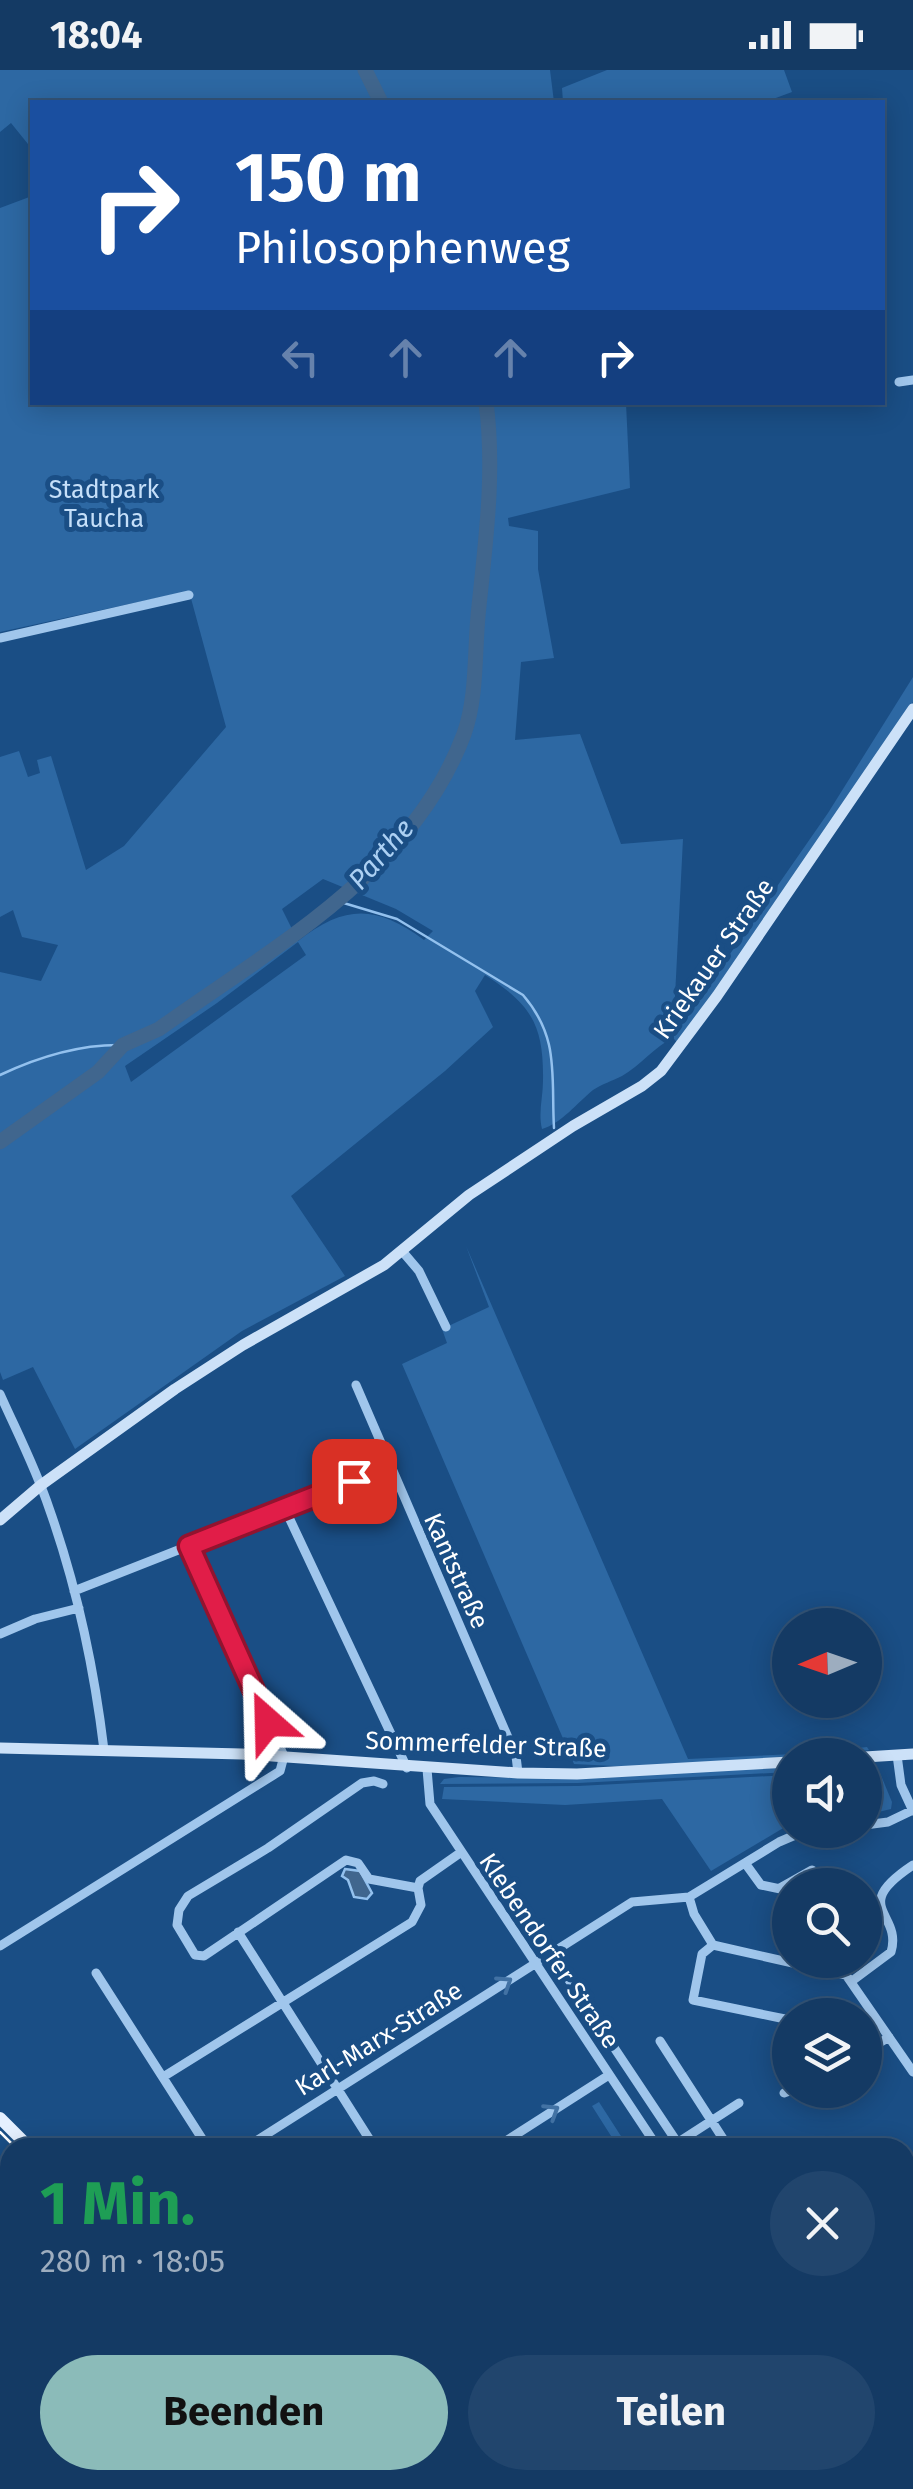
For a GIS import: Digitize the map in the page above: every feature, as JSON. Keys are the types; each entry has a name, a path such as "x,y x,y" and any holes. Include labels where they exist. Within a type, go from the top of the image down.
{"main road":[{"path":"0,2118 20,2138"}],"street":[{"path":"899,382 913,380"},
{"path":"0,638 189,595"},
{"name":"Kriekauer Straße","path":"0,1520 40,1485 243,1344 350,1286 402,1251 469,1195 661,1071 718,996 913,709"},
{"path":"402,1251 419,1271 446,1326"},
{"name":"Kantstraße","path":"356,1385 516,1756 518,1774"},
{"path":"0,1394 40,1485 74,1591 95,1674 104,1750"},
{"path":"74,1591 389,1467"},
{"path":"285,1510 407,1768"},
{"path":"0,1946 280,1771 284,1756 189,1546"},
{"path":"0,1634 35,1619 78,1608"},
{"name":"Sommerfelder Straße","path":"0,1748 284,1756 518,1774 772,1763"},
{"path":"882,1756 913,1754"},
{"path":"882,1823 913,1811 901,1785 897,1755"},
{"name":"Klebendorfer Straße","path":"427,1769 430,1804 651,2138"},
{"path":"383,1784 360,1784 268,1848 192,1892 178,1910 178,1929 196,1956 204,1956 344,1861 358,1863 369,1880 418,1888"},
{"path":"713,1946 689,1897 772,1846"},
{"path":"164,2077 412,1922 422,1905 418,1888 422,1878 460,1853"},
{"path":"745,1863 761,1885 772,1887"},
{"path":"852,1981 892,1952 894,1940 882,1913 881,1900 889,1882 913,1865"},
{"name":"Karl-Marx-Straße","path":"261,2138 632,1902 689,1897"},
{"path":"238,1932 369,2138"},
{"path":"772,2016 693,2000 702,1954 713,1946 835,1971 852,1981 913,2072"},
{"name":"Klebendorfer Straße","path":"551,1953 674,2138"},
{"path":"96,1973 202,2138"},
{"path":"882,2041 888,2037"},
{"name":"Klebendorfer Straße","path":"660,2041 723,2138"},
{"path":"511,2138 609,2075"},
{"name":"Klebendorfer Straße","path":"689,2138 739,2103"}],"green space":[{"path":"0,70 550,70 554,100 30,100 30,147 11,123 0,132"},
{"path":"607,70 784,70 792,92 770,100 563,100 562,88"},
{"name":"Stadtpark Taucha","path":"30,197 30,405 626,405 630,488 508,518 509,526 538,531 538,569 554,658 521,662 515,740 580,734 621,844 683,839 673,1036 828,813 913,677 913,702 679,1044 673,1038 666,1042 629,1072 593,1090 563,1117 542,1129 543,1062 537,1030 514,996 485,975 475,991 493,1027 291,1196 345,1276 242,1331 75,1449 33,1367 3,1380 0,1372 0,972 41,981 58,945 22,937 13,910 0,917 0,757 19,751 28,777 40,773 37,760 51,756 86,870 124,846 226,727 189,591 0,632 0,208","holes":["323,879 396,909 433,931 424,940 376,915 346,915 298,941 282,909","298,942 306,955 131,1082 125,1066"]},
{"path":"466,1246 688,1759 772,1755 772,1759 633,1767 574,1764 402,1364 447,1343 442,1329 489,1307"},
{"path":"772,1768 772,1773 578,1783 440,1784 444,1779 459,1777 578,1778"},
{"path":"772,1776 772,1835 711,1871 662,1799 565,1805 442,1799 444,1787 578,1786"},
{"path":"882,1778 892,1802 891,1809 882,1811"},
{"path":"599,2102 622,2138 612,2138 592,2106"}],"shaded area":[{"path":"345,1869 360,1871 372,1893 367,1899 354,1897 348,1880 342,1876"}],"waterway":[{"name":"Parthe","path":"365,70 380,100"},
{"name":"Parthe","path":"0,1142 98,1072 123,1045 159,1029 335,903 375,867 441,783 464,734 474,687 489,504 486,405"},
{"path":"337,901 397,919 523,995 543,1026 548,1042 554,1128"},
{"path":"0,1075 60,1053 123,1045"}],"tram line":[{"path":"0,2132 6,2138"}],"route":[{"path":"268,1722 189,1546 354,1481"}]}
